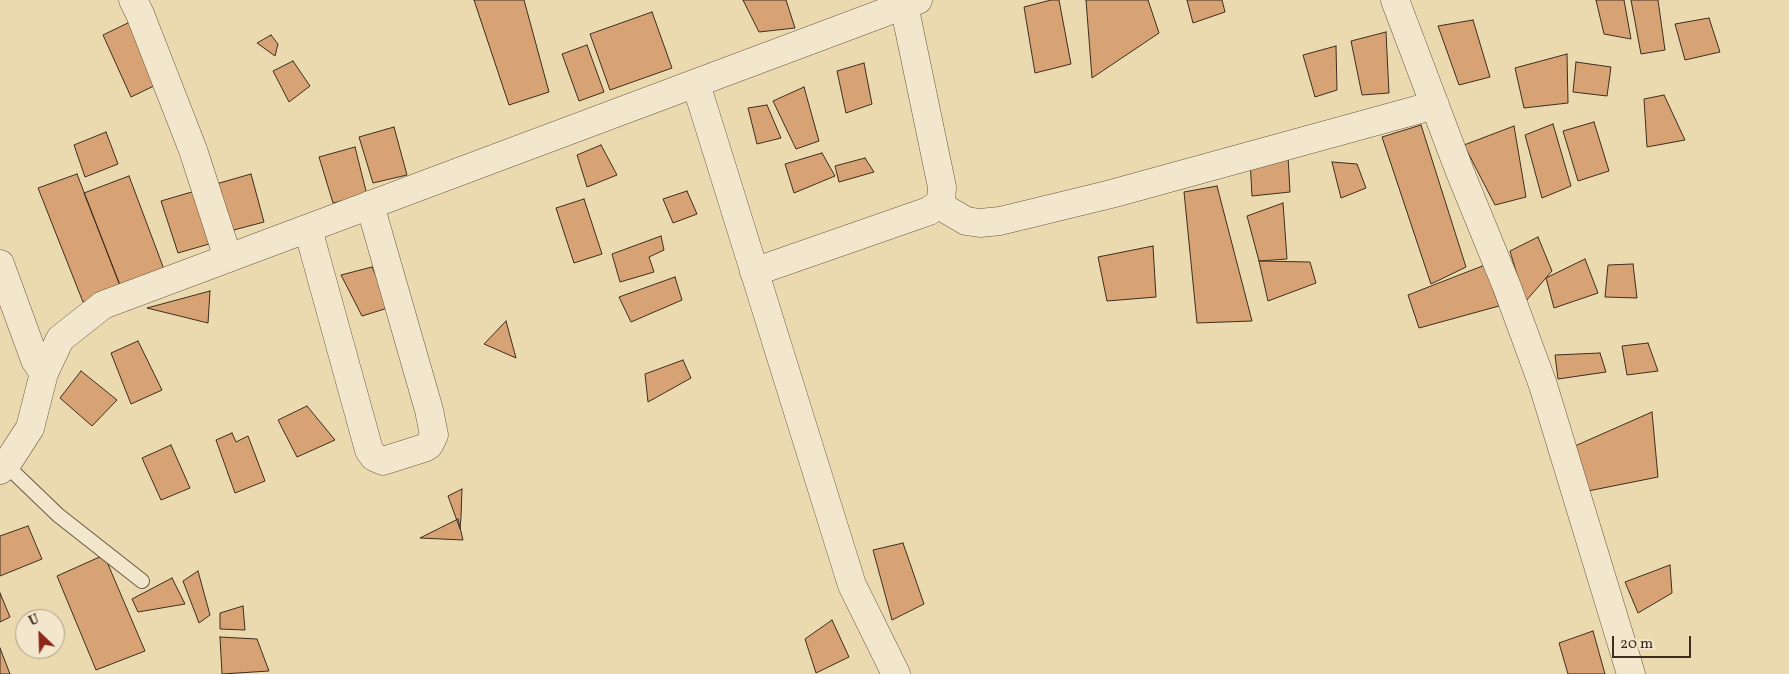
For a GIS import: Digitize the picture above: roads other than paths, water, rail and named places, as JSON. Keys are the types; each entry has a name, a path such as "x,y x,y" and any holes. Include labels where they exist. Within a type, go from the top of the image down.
{"street":[{"path":"133,0 193,150 228,258"},
{"path":"1395,0 1460,172 1508,287 1542,385 1631,674"},
{"path":"3,468 30,428 44,373 60,339 103,306 910,3 942,187 942,197 939,205 929,211 754,272"},
{"path":"696,84 852,585 896,674"},
{"path":"939,205 966,221 980,223 1000,221 1111,194 1226,161 1339,134 1435,105"},
{"path":"308,229 369,450 374,458 383,461 424,448 429,445 434,435 429,410 370,205"},
{"path":"0,264 35,360 44,373"}],"lane":[{"path":"3,468 58,515 142,581"}]}
